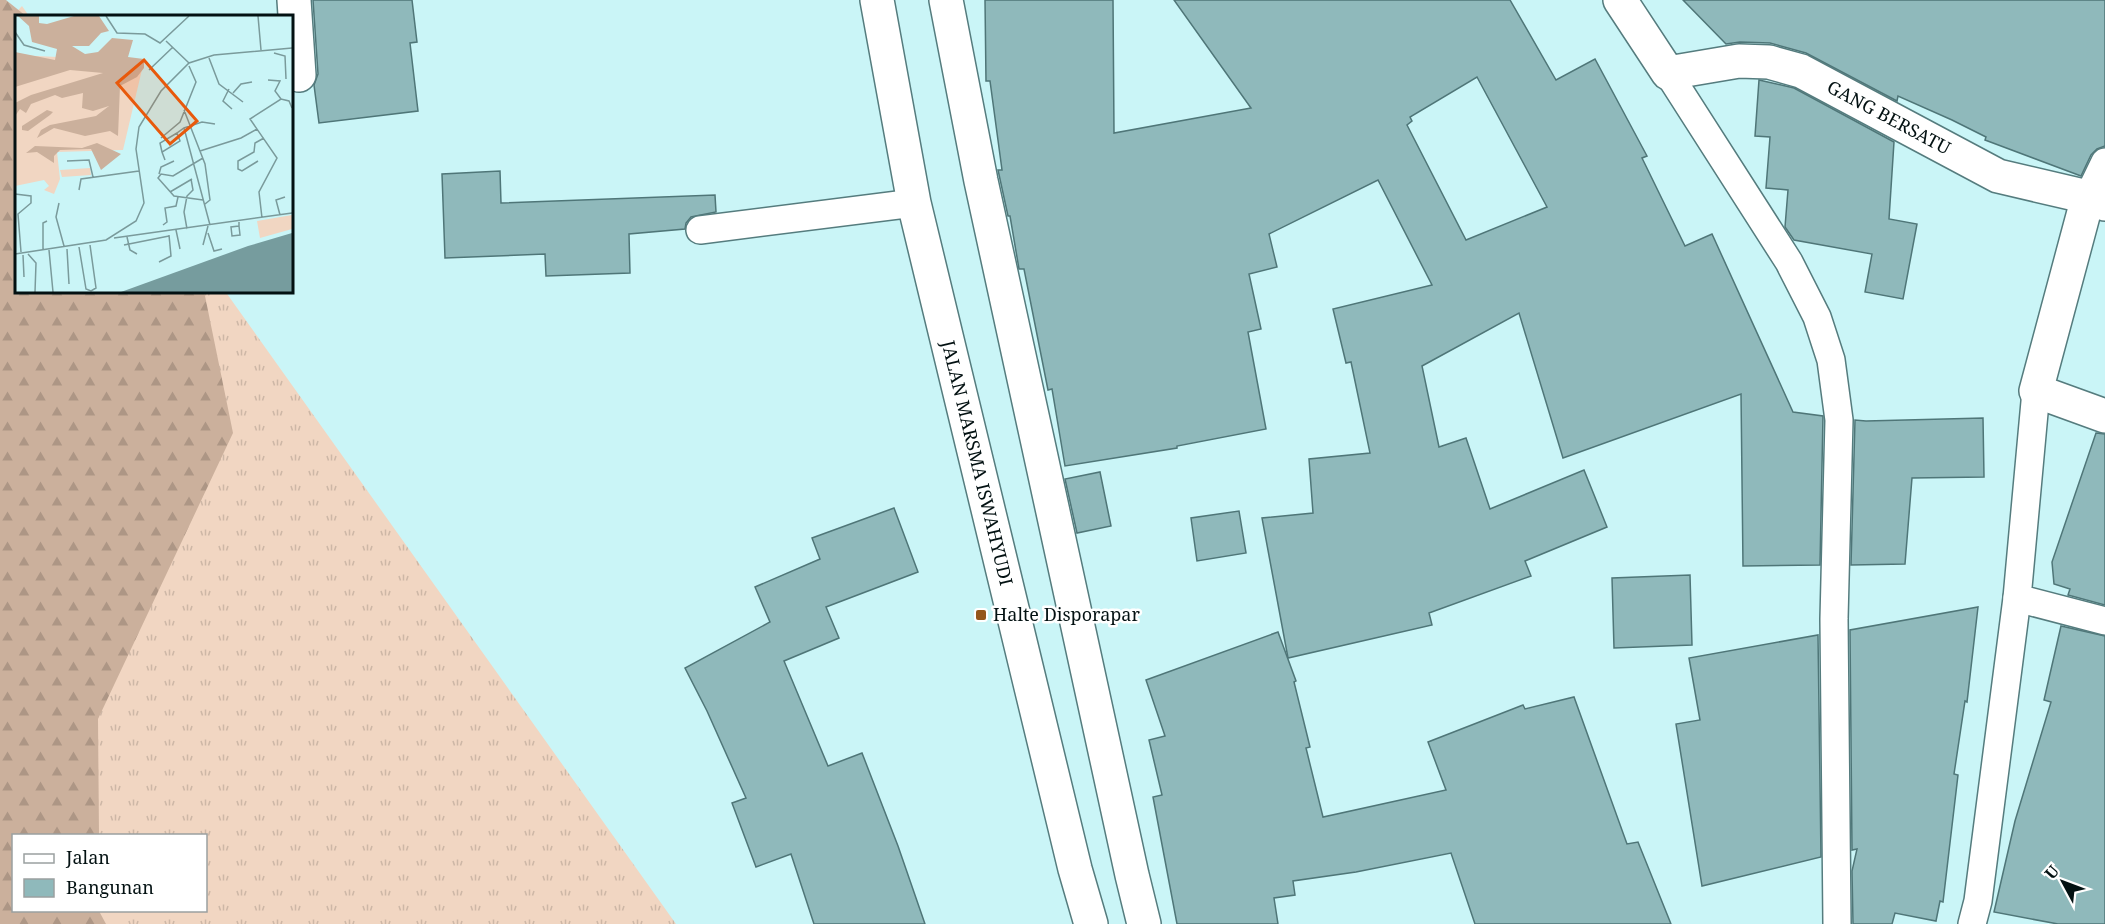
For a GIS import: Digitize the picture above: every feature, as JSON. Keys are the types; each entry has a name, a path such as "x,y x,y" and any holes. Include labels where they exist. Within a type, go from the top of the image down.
{"main road":[{"path":"294,0 299,75"},
{"name":"JALAN MARSMA ISWAHYUDI","path":"877,0 914,203 1072,857 1091,924"},
{"path":"946,0 986,204 1144,924"},
{"path":"1620,0 1668,73"},
{"name":"GANG BERSATU","path":"1668,73 1739,61 1769,62 1801,71 1998,176 2096,201"},
{"path":"2096,201 2036,391 2105,416"}],"lane":[{"path":"1668,73 1789,262 1817,317 1831,360 1839,420 1834,619 1837,924"},
{"path":"2096,201 2105,162"},
{"path":"700,230 914,203"},
{"path":"1972,924 1978,901 2018,598 2036,391"},
{"path":"2018,598 2105,621"}],"green space":[{"path":"0,0 6,0 25,15 15,15 15,292 204,292 233,433 98,719 99,834 12,834 12,912 100,912 106,924 0,924"},
{"path":"22,6 28,15 15,15 15,292 226,292 676,924 0,924 0,29"}],"building":[{"path":"313,0 412,0 417,42 410,43 418,111 319,123 314,85 318,74"},
{"path":"985,0 1113,0 1114,133 1251,108 1174,0 1510,0 1556,80 1595,59 1647,156 1642,158 1685,246 1712,234 1793,412 1823,416 1820,565 1743,566 1741,394 1563,458 1519,313 1422,366 1439,447 1466,438 1490,509 1584,470 1607,527 1525,561 1531,576 1429,613 1432,625 1288,658 1262,518 1313,513 1309,459 1370,453 1351,362 1346,363 1333,309 1432,285 1378,180 1269,234 1277,267 1249,274 1261,329 1248,332 1266,429 1177,446 1177,448 1065,466 1052,389 1048,390 1024,269 1019,269 1010,216 1008,216 998,170 1002,170 990,81 986,81","holes":["1477,77 1547,207 1466,240 1407,125 1412,121 1410,117"]},
{"path":"1683,0 2105,0 2105,146 2097,149 2091,155 2081,176 1985,140 1986,137 1898,96 1897,101 1806,53 1770,43 1726,44"},
{"path":"1759,80 1794,88 1894,142 1889,219 1917,224 1903,299 1865,292 1872,254 1794,240 1785,227 1788,190 1766,188 1770,137 1755,136"},
{"path":"500,171 501,203 715,195 716,212 691,217 685,229 629,234 630,273 546,276 545,254 445,258 442,174"},
{"path":"1983,418 1984,477 1912,478 1905,564 1851,565 1855,420"},
{"path":"2096,433 2105,434 2105,605 2068,595 2070,589 2054,584 2052,562"},
{"path":"1100,472 1111,526 1077,533 1065,479"},
{"path":"894,508 918,572 826,607 839,638 784,661 828,766 862,753 925,924 814,924 791,854 756,867 732,803 746,798 685,668 770,622 755,587 820,559 812,538"},
{"path":"1239,511 1246,553 1197,561 1191,518"},
{"path":"1690,575 1692,645 1614,648 1612,578"},
{"path":"1978,607 1967,702 1965,701 1954,774 1958,775 1943,902 1940,901 1936,921 1895,913 1892,924 1853,924 1852,871 1857,849 1852,850 1850,630"},
{"path":"2061,626 2105,636 2105,924 2058,924 1994,912 2015,821 2051,702 2044,700"},
{"path":"1278,632 1296,681 1294,682 1310,747 1306,748 1323,817 1446,790 1428,742 1523,705 1525,709 1574,697 1627,844 1638,842 1671,924 1475,924 1451,853 1356,872 1293,881 1295,895 1274,898 1278,924 1177,924 1153,797 1162,795 1149,740 1165,736 1146,680"},
{"path":"1818,635 1821,857 1702,886 1676,724 1700,720 1689,658"}],"place":[{"name":"Halte Disporapar","path":"981,615"}]}
